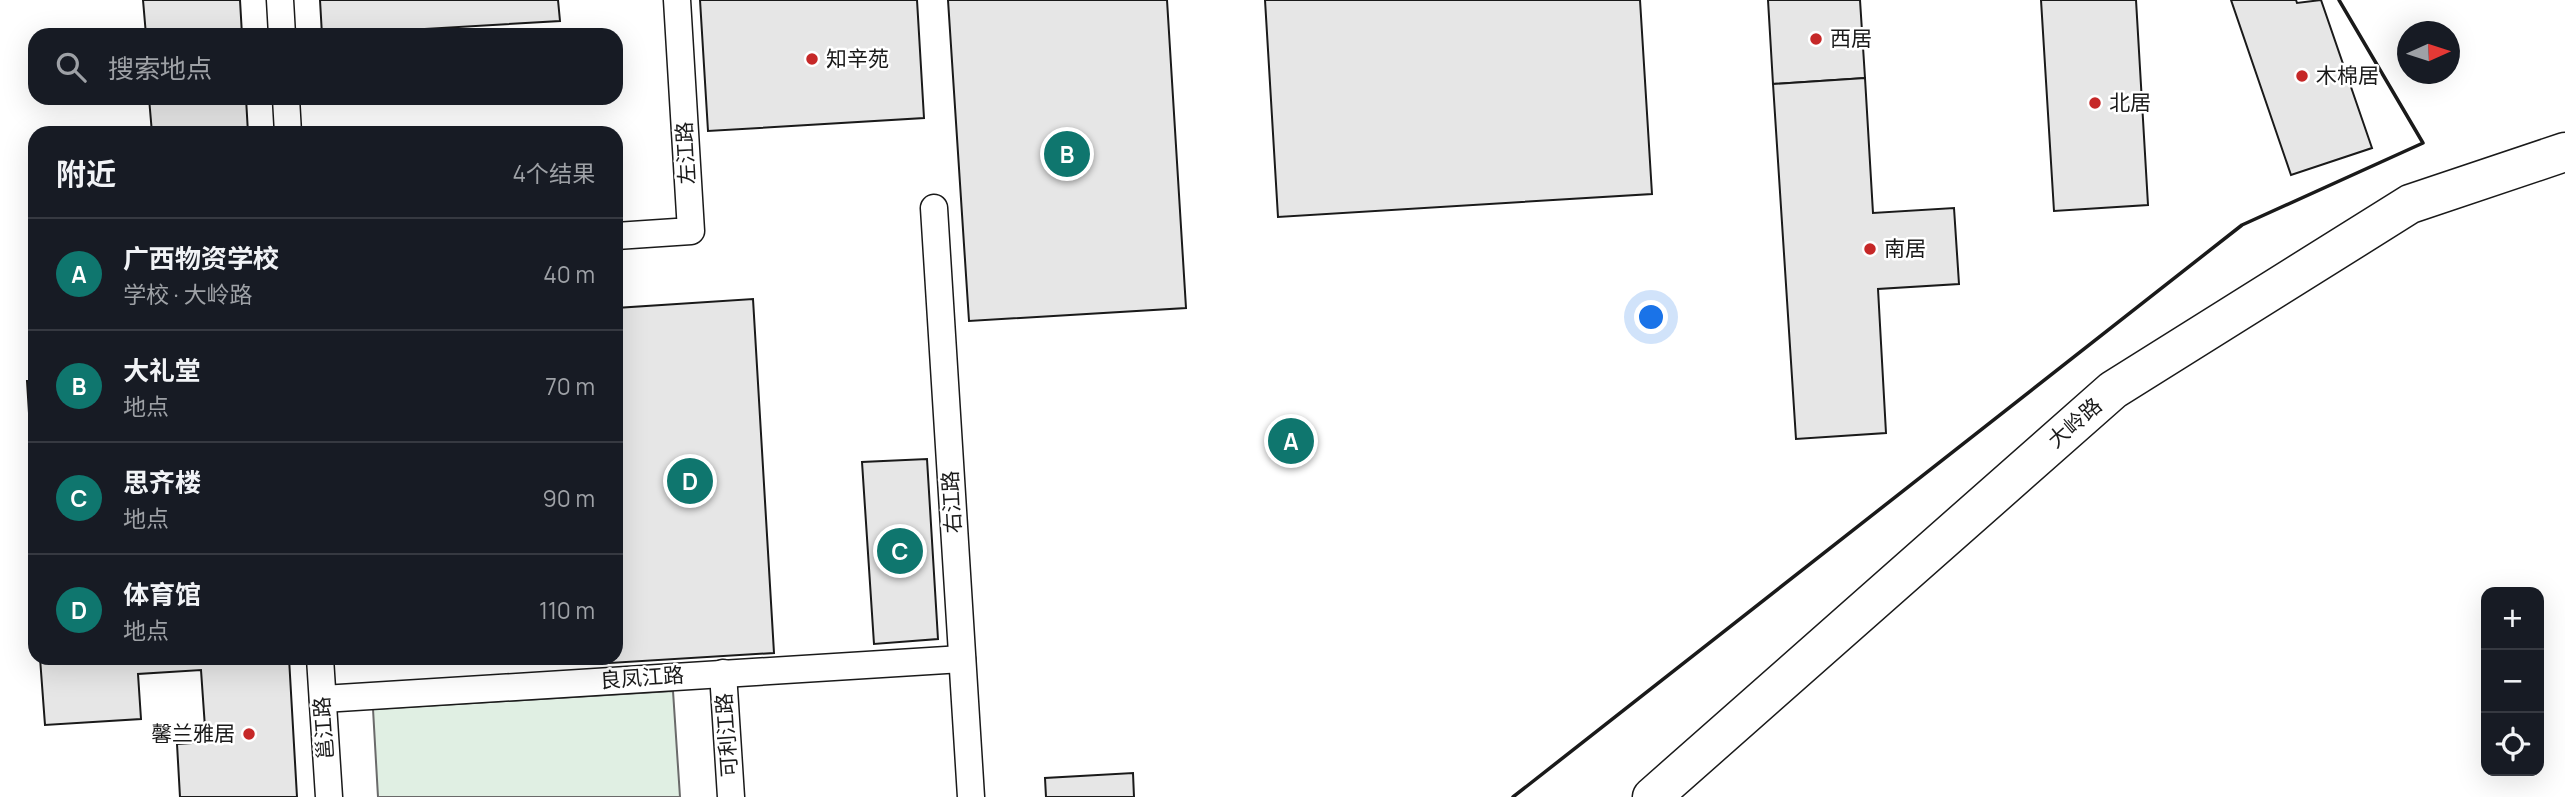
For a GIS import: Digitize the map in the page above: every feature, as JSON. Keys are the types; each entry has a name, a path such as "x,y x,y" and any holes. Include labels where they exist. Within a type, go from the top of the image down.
{"street":[{"name":"大岭路","path":"1652,797 2113,390 2410,204 2565,152"}],"lane":[{"path":"280,0 282,28"},
{"name":"左江路","path":"623,236 691,231 677,0"},
{"path":"286,105 288,126"},
{"name":"右江路","path":"934,208 971,797"},
{"name":"良凤江路","path":"323,699 962,659"},
{"name":"邕江路","path":"321,665 329,797"},
{"name":"可利江路","path":"723,673 731,797"}],"green space":[{"path":"673,691 680,797 378,797 373,709"}],"building":[{"path":"143,0 240,0 242,28 145,28"},
{"path":"320,0 558,0 560,21 441,28 322,28"},
{"name":"知辛苑","path":"700,0 917,0 924,118 708,131"},
{"path":"948,0 1167,0 1186,308 969,321"},
{"path":"1265,0 1640,0 1652,194 1278,217"},
{"name":"西居","path":"1768,0 1860,0 1865,78 1773,84"},
{"name":"北居","path":"2041,0 2136,0 2148,205 2054,211"},
{"name":"木棉居","path":"2231,0 2296,0 2297,3 2321,0 2372,148 2291,175"},
{"name":"南居","path":"1865,78 1873,213 1954,208 1959,284 1878,289 1886,433 1796,439 1773,84"},
{"path":"150,105 246,105 248,126 151,126"},
{"path":"753,299 774,653 623,662 623,308"},
{"path":"927,459 938,639 874,644 862,462"},
{"name":"馨兰雅居","path":"41,665 289,665 297,797 180,797 177,744 206,742 201,670 138,674 141,719 45,725"},
{"path":"1133,773 1134,797 1046,797 1045,778"}],"wall":[{"path":"1513,797 2242,225 2423,143 2339,0"}],"place":[{"name":"西居","path":"1816,39"},
{"name":"知辛苑","path":"812,59"},
{"name":"木棉居","path":"2302,76"},
{"name":"北居","path":"2095,103"},
{"name":"大礼堂","path":"1067,154"},
{"name":"南居","path":"1870,249"},
{"name":"广西物资学校","path":"1291,441"},
{"name":"体育馆","path":"690,481"},
{"name":"思齐楼","path":"900,551"},
{"name":"馨兰雅居","path":"249,734"}]}
